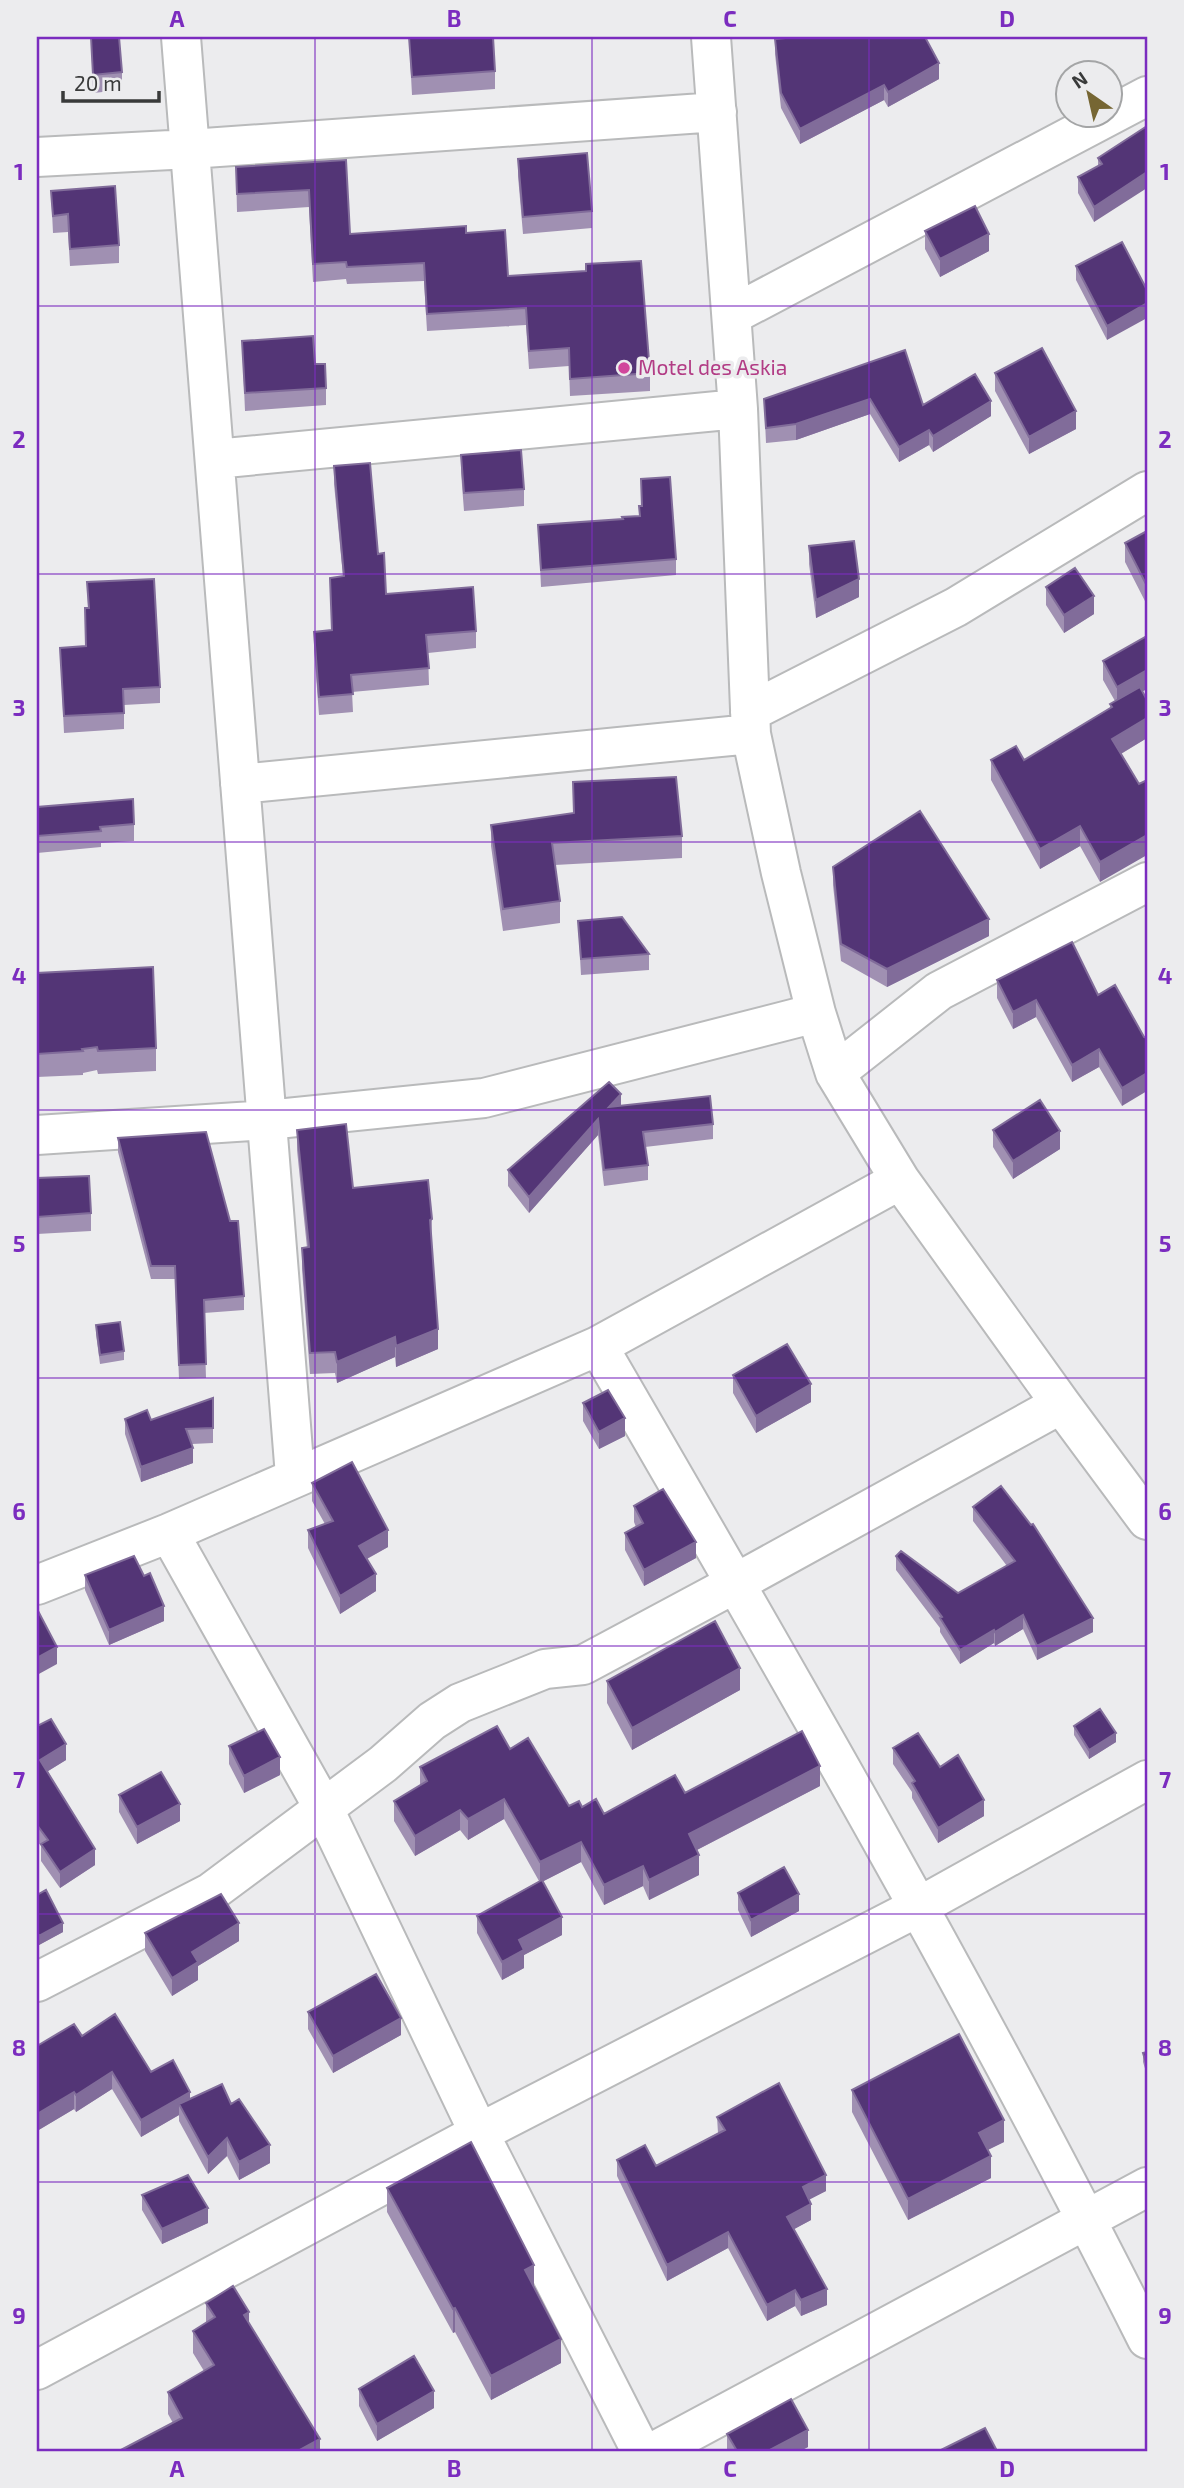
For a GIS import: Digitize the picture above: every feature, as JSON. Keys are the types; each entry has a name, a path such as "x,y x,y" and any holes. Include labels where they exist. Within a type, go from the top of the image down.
{"street":[{"path":"181,37 295,1476"},
{"path":"711,37 738,409 750,723 781,873 816,1013 835,1073 900,1180 1147,1520"},
{"path":"732,315 1147,96"},
{"path":"37,157 190,149 717,112"},
{"path":"215,459 738,409"},
{"path":"240,784 750,723 956,607 1147,491"},
{"path":"835,1073 939,991 1147,882"},
{"path":"37,1136 267,1120 484,1098 816,1013"},
{"path":"37,1585 169,1533 598,1346 900,1180"},
{"path":"598,1346 920,1906 1087,2220 1147,2339"},
{"path":"37,1982 210,1893 383,1765 432,1721 460,1703 545,1669 583,1665 1061,1404"},
{"path":"169,1533 323,1807 479,2133 641,2451"},
{"path":"37,2370 479,2133 920,1906 1147,1780"},
{"path":"655,2451 1147,2187"}],"building":[{"path":"91,37 119,37 122,72 93,75"},
{"path":"409,37 493,37 495,71 412,77"},
{"path":"925,37 939,63 888,92 884,85 800,129 781,93 775,39"},
{"path":"1147,126 1147,172 1094,207 1078,177 1102,164 1098,158"},
{"path":"587,153 592,211 523,217 518,159"},
{"path":"346,160 350,234 466,226 466,233 505,230 508,276 586,271 586,264 641,261 650,373 570,379 569,348 529,351 526,308 427,314 424,263 347,267 346,262 313,264 309,190 237,194 236,167"},
{"path":"115,186 119,245 70,249 68,214 53,216 51,191"},
{"path":"975,206 989,234 940,259 925,231"},
{"path":"1122,242 1147,290 1147,303 1107,326 1076,266"},
{"path":"313,336 315,364 325,364 326,388 245,393 242,341"},
{"path":"1042,348 1076,411 1029,437 995,373"},
{"path":"905,350 923,405 975,374 991,401 933,436 929,430 899,447 870,399 796,424 766,428 764,399"},
{"path":"521,450 524,489 464,493 461,455"},
{"path":"370,463 378,554 384,553 386,594 473,587 476,631 426,635 429,668 351,675 353,694 319,697 314,632 332,630 330,578 344,576 334,466"},
{"path":"670,477 676,559 541,570 538,525 640,516 641,479"},
{"path":"1147,531 1147,586 1125,543"},
{"path":"854,541 859,579 816,600 809,546"},
{"path":"1075,568 1094,596 1064,615 1046,587"},
{"path":"154,579 160,687 123,689 124,713 64,716 60,648 86,646 85,608 89,608 87,582"},
{"path":"1147,636 1147,670 1117,687 1103,661"},
{"path":"1140,687 1147,700 1147,718 1112,739 1139,784 1147,780 1147,835 1100,862 1080,826 1040,849 991,760 1016,746 1024,760"},
{"path":"676,777 682,836 552,843 560,901 503,909 491,825 574,813 573,782"},
{"path":"133,799 134,824 100,827 101,831 37,836 37,807"},
{"path":"920,811 989,919 887,969 841,944 833,867"},
{"path":"622,917 649,954 581,959 578,921"},
{"path":"1072,942 1098,995 1115,985 1147,1038 1147,1073 1122,1088 1099,1049 1072,1065 1036,1000 1013,1012 997,980"},
{"path":"153,967 156,1048 98,1051 97,1047 82,1049 83,1051 37,1054 37,973"},
{"path":"609,1082 621,1094 609,1107 710,1096 713,1124 643,1132 648,1165 604,1170 598,1119 529,1197 508,1170"},
{"path":"1040,1100 1060,1131 1013,1161 993,1130"},
{"path":"346,1124 353,1188 428,1180 438,1329 396,1346 395,1337 337,1362 335,1352 310,1353 302,1248 309,1247 297,1130"},
{"path":"206,1132 230,1221 238,1221 244,1296 204,1300 206,1364 179,1365 175,1266 151,1266 118,1138"},
{"path":"89,1176 91,1213 37,1217 37,1178"},
{"path":"120,1322 124,1351 100,1355 96,1325"},
{"path":"787,1344 811,1384 756,1416 733,1375"},
{"path":"608,1390 625,1418 599,1432 583,1403"},
{"path":"213,1398 213,1428 186,1429 193,1448 141,1467 125,1419 147,1410 151,1420"},
{"path":"352,1462 388,1530 359,1546 376,1574 340,1596 308,1530 333,1521 312,1483"},
{"path":"1001,1486 1031,1525 1033,1524 1093,1618 1037,1646 1023,1615 960,1650 940,1618 942,1617 896,1556 901,1551 958,1593 1015,1561 973,1507"},
{"path":"663,1489 696,1542 644,1570 625,1533 643,1523 634,1506"},
{"path":"134,1556 144,1576 150,1573 164,1606 109,1630 85,1575"},
{"path":"37,1609 57,1647 37,1658"},
{"path":"715,1621 740,1668 632,1728 607,1681"},
{"path":"1100,1709 1116,1733 1089,1750 1074,1726"},
{"path":"51,1719 66,1744 40,1760 95,1849 60,1872 41,1844 48,1840 37,1825 37,1726"},
{"path":"497,1726 510,1749 528,1738 569,1806 579,1801 582,1807 596,1799 604,1814 675,1775 685,1793 802,1731 820,1766 689,1834 699,1855 649,1880 643,1866 604,1885 581,1842 540,1862 504,1799 468,1819 460,1810 415,1836 394,1801 427,1781 420,1767"},
{"path":"264,1729 280,1757 244,1776 229,1746"},
{"path":"918,1733 940,1767 958,1755 984,1800 938,1828 912,1783 915,1781 893,1748"},
{"path":"161,1772 180,1804 137,1827 119,1795"},
{"path":"784,1867 799,1894 751,1920 738,1893"},
{"path":"542,1880 562,1917 519,1940 524,1950 502,1962 477,1916"},
{"path":"46,1890 63,1923 39,1936 37,1895"},
{"path":"221,1894 239,1923 192,1952 198,1962 172,1978 145,1933"},
{"path":"376,1974 401,2018 333,2056 308,2012"},
{"path":"115,2014 151,2072 173,2060 190,2092 141,2120 112,2072 76,2095 74,2092 37,2114 37,2046 74,2024 82,2036"},
{"path":"959,2034 1004,2120 979,2133 991,2156 908,2199 852,2090"},
{"path":"779,2083 826,2175 803,2187 811,2204 787,2217 827,2289 801,2300 795,2290 767,2305 728,2232 667,2265 617,2160 645,2145 656,2166 725,2130 717,2117"},
{"path":"222,2084 231,2104 239,2099 270,2145 239,2162 227,2138 208,2157 179,2104"},
{"path":"471,2142 534,2265 525,2270 561,2339 491,2376 387,2188"},
{"path":"188,2175 208,2208 162,2229 142,2195"},
{"path":"233,2286 249,2312 244,2315 320,2439 298,2451 119,2451 182,2418 168,2392 214,2365 193,2331 215,2317 206,2303"},
{"path":"414,2356 434,2391 377,2424 359,2389"},
{"path":"791,2399 808,2430 768,2451 737,2451 727,2434"},
{"path":"985,2428 997,2451 939,2451"}],"place":[{"name":"Motel des Askia","path":"624,368"}]}
